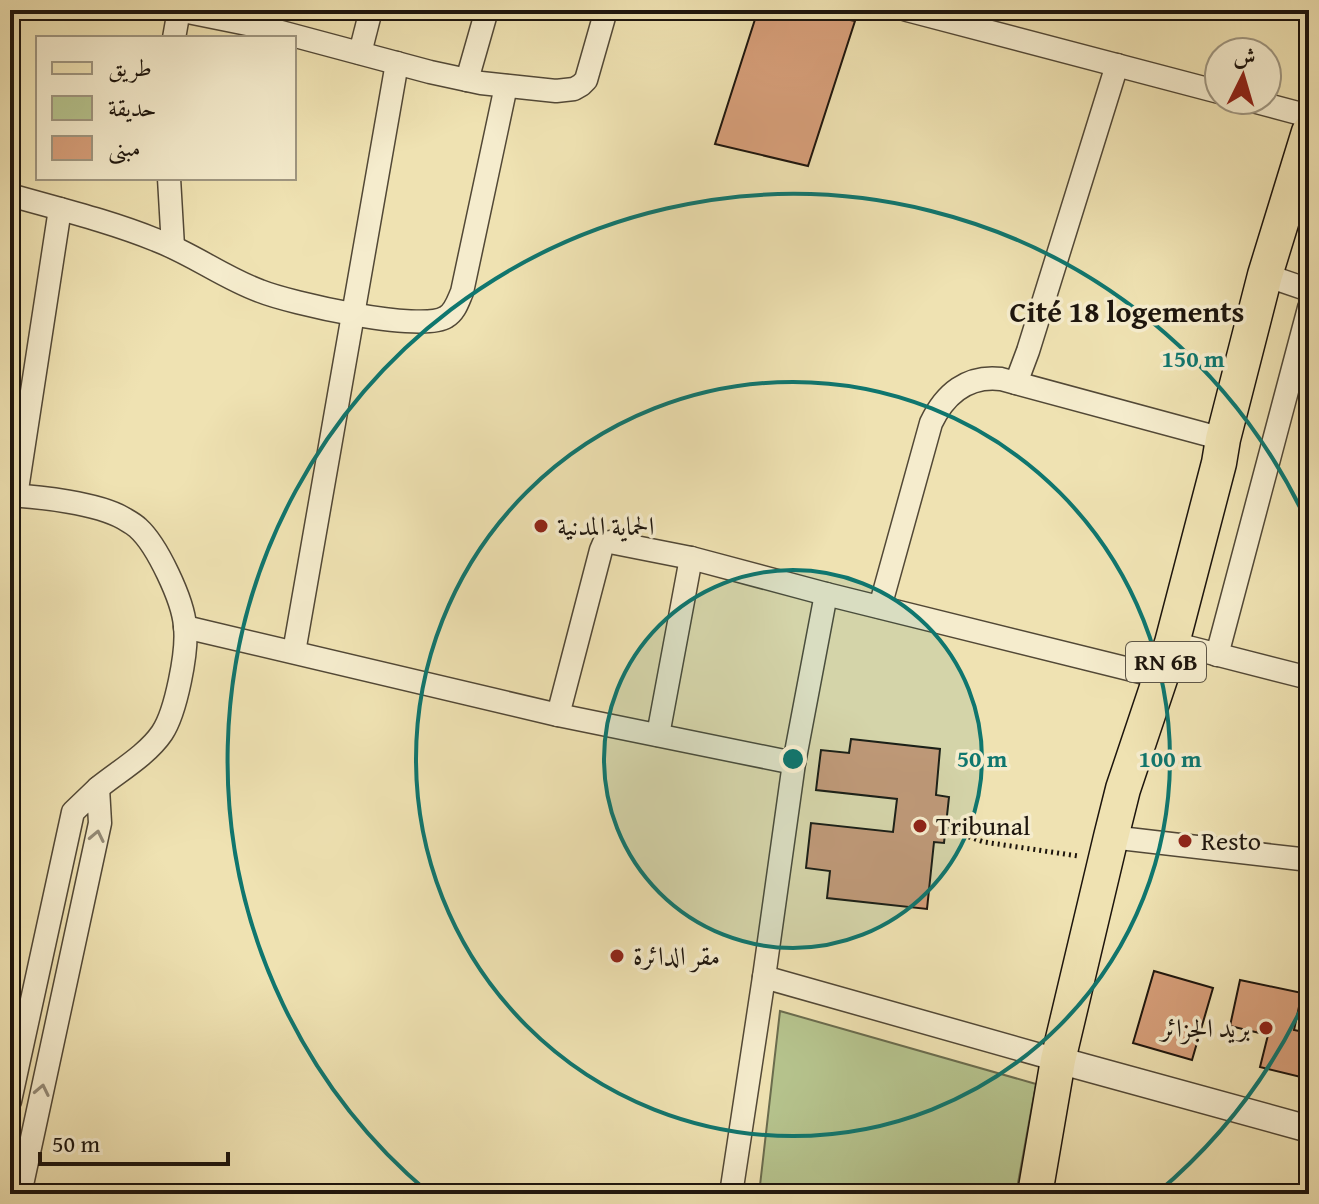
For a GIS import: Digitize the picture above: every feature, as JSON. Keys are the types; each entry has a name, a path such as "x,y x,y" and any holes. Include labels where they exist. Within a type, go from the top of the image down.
{"main road":[{"name":"RN 6B","path":"1035,1194 1099,847 1123,789 1172,643 1265,275 1309,132"}],"street":[{"path":"174,36 179,10 296,36"},
{"path":"360,53 371,10"},
{"path":"467,80 487,10"},
{"path":"296,36 467,80 556,91 581,85 589,71 606,10"},
{"path":"907,10 1203,88"},
{"path":"294,652 397,63"},
{"path":"1016,383 1117,65"},
{"path":"10,195 117,225 173,247 224,276 261,292 353,313 431,322 446,318 455,308 462,292 506,86"},
{"path":"1283,109 1309,116"},
{"path":"169,180 173,247"},
{"path":"10,1101 73,812 162,733 170,718 184,651 183,613 168,574 138,528 104,509 13,495 21,388 60,209"},
{"path":"1265,275 1309,290"},
{"path":"1217,655 1309,308"},
{"path":"880,607 925,443 938,407 956,388 992,378 1223,439"},
{"path":"558,715 604,543 691,558 1161,677"},
{"path":"658,735 691,558"},
{"path":"731,1194 794,763 826,594"},
{"path":"185,627 558,715 794,763"},
{"path":"1172,643 1309,678"},
{"path":"20,1194 100,823 98,788"},
{"path":"1099,847 1309,860"},
{"path":"764,977 1309,1129"}],"path":[{"path":"946,829 984,842 1099,847"}],"green space":[{"path":"780,1011 1036,1084 1016,1194 759,1194"}],"building":[{"path":"758,10 804,10 855,21 808,166 715,144"},
{"name":"Tribunal","path":"851,739 940,749 936,795 949,797 944,843 934,842 927,909 827,898 830,871 806,868 811,823 893,832 897,799 816,790 821,750 849,753"},
{"path":"1154,971 1213,988 1192,1060 1133,1043"},
{"name":"بريد الجزائر","path":"1240,980 1302,993 1294,1030 1309,1033 1309,1079 1260,1067 1268,1035 1230,1026"}],"place":[{"name":"الحماية المدنية","path":"541,526"},
{"name":"Tribunal","path":"920,826"},
{"name":"Resto","path":"1185,841"},
{"name":"مقر الدائرة","path":"617,956"},
{"name":"بريد الجزائر","path":"1266,1028"}],"district":[{"name":"Cité 18 logements","path":"1127,312"}]}
